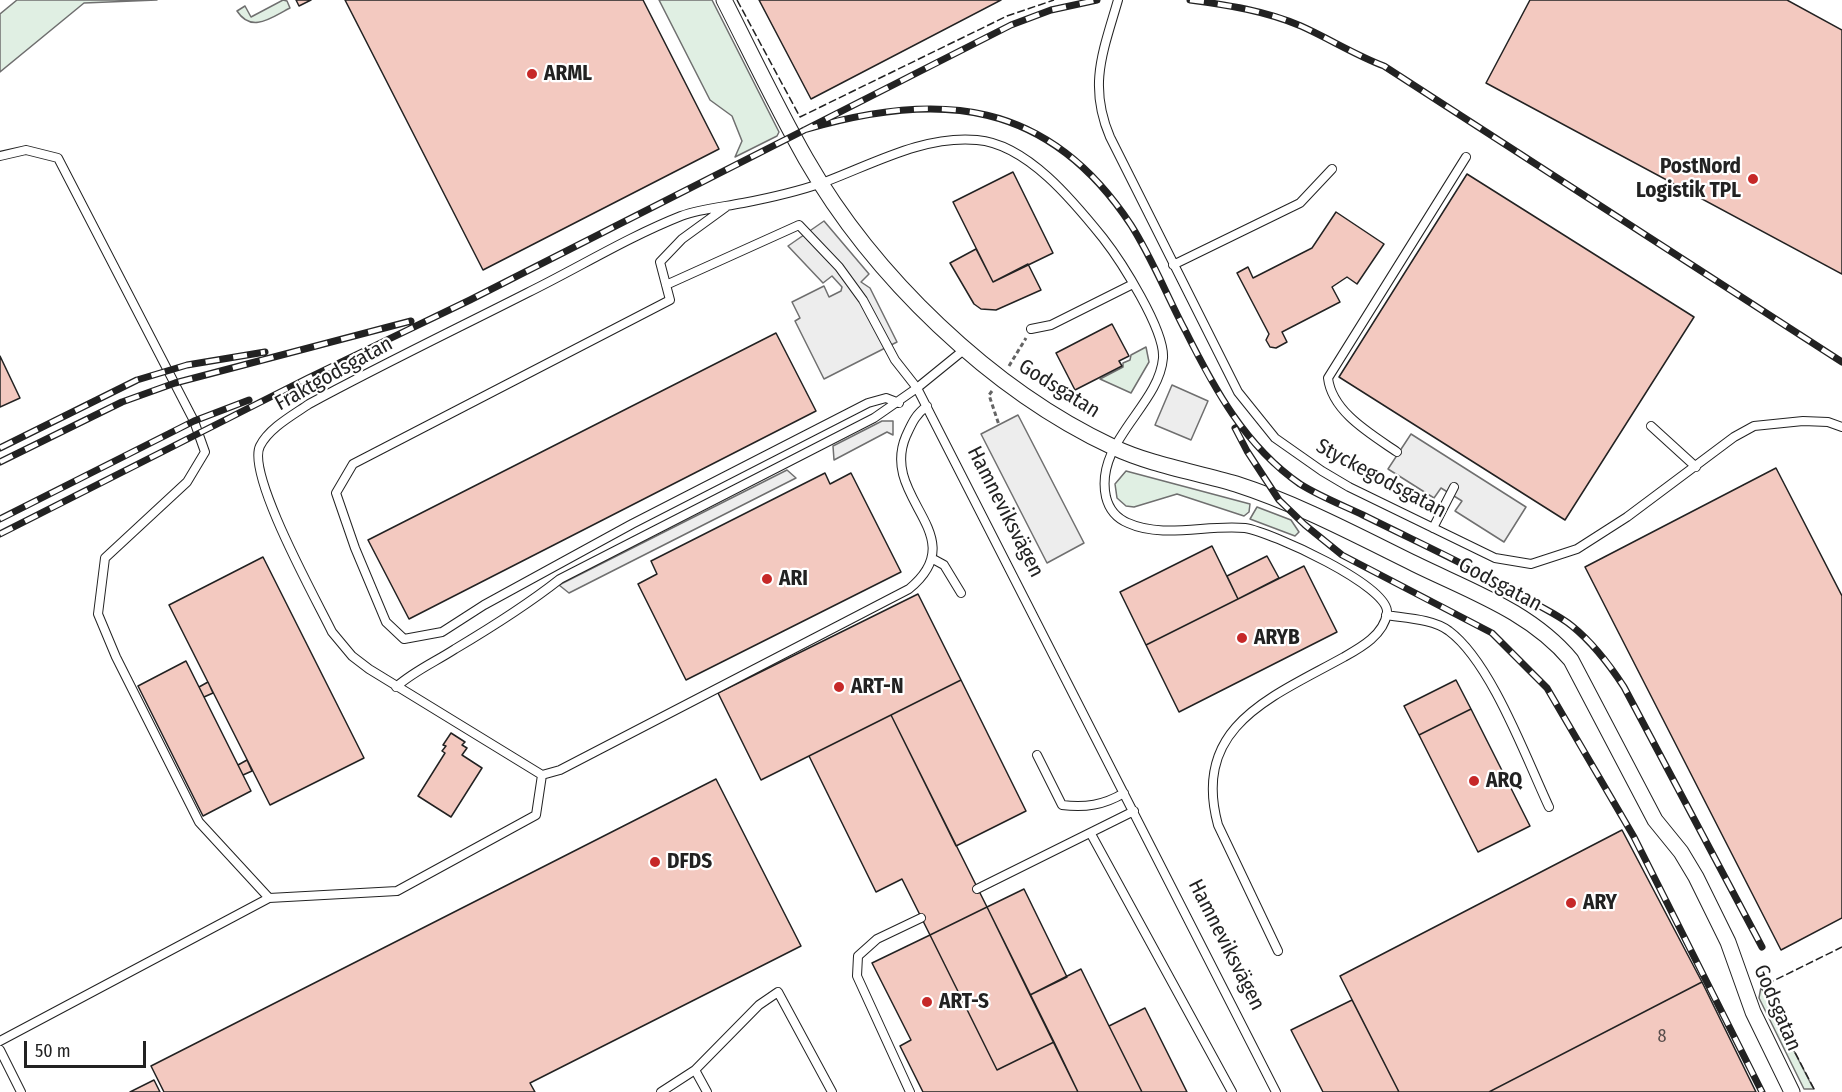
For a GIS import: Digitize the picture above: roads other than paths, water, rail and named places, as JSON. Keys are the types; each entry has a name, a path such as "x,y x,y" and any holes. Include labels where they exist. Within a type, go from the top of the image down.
{"street":[{"path":"724,0 806,160 821,183 874,256 965,349"},
{"name":"Godsgatan","path":"965,349 1002,378 1062,418 1114,448 1237,485 1329,522 1512,611 1557,644 1571,660 1655,819 1681,852 1696,877 1728,942 1753,1012 1792,1092"}],"lane":[{"name":"Styckegodsgatan","path":"1118,0 1098,80 1101,115 1173,265 1238,392 1275,438 1340,482 1495,558 1531,564 1577,549 1627,517 1734,437 1754,426 1803,421 1828,422 1842,427"},
{"name":"Fraktgodsgatan","path":"542,775 396,687 352,656 333,632 281,530 256,462 260,445 278,426 309,404 369,371 684,215 821,183 921,146 979,140 1006,149 1028,162 1066,194 1119,259 1133,284 1161,341 1163,358 1155,380 1106,465 1104,485 1107,503 1115,515 1126,523 1141,528 1246,528 1290,543 1372,590 1385,602 1386,615"},
{"path":"0,156 26,150 58,158 194,421 205,452 187,482 105,558 98,614 116,657 199,822 269,898"},
{"path":"1397,452 1365,430 1338,404 1329,389 1328,378 1466,158"},
{"path":"1173,265 1300,203 1332,169"},
{"path":"729,206 682,239 660,262 670,300 353,464 336,493 386,622 404,639 442,632 484,605 632,524 868,403 886,398 899,403"},
{"name":"Hamneviksvägen","path":"666,285 799,225 839,267 862,300 895,360 917,388 927,406 1276,1092"},
{"path":"1031,329 1051,325 1133,284"},
{"path":"396,687 415,670 439,660 517,612 560,579 874,418 899,403 965,349"},
{"path":"0,1041 269,898 397,891 536,815 542,775 560,770 909,589 922,578 933,559 931,534 903,480 900,468 908,431 916,414 927,406"},
{"path":"1651,426 1696,467"},
{"path":"1433,528 1454,487"},
{"path":"933,559 944,565 961,593"},
{"path":"1278,951 1218,825 1213,806 1212,781 1220,749 1233,728 1252,709 1364,645 1379,631 1386,615 1447,629 1466,647 1486,676 1549,807"},
{"path":"1038,755 1062,805 1076,807 1107,803 1124,793"},
{"path":"977,890 1134,811"},
{"path":"1091,834 1232,1092"},
{"path":"910,1092 857,976 858,956 877,939 921,918"},
{"path":"661,1092 695,1070 759,1005 778,992 832,1092"},
{"path":"0,1050 21,1092"},
{"path":"695,1070 707,1092"}],"railway":[{"path":"0,534 308,378 470,300 1011,25 1051,10 1097,0"},
{"path":"1190,0 1247,9 1274,16 1312,31 1384,66 1842,362"},
{"path":"804,130 853,117 900,110 945,109 987,115 1027,129 1064,151 1099,183 1131,225 1220,394 1247,434 1280,469 1315,492 1511,589 1567,622 1594,647 1624,687 1762,947"},
{"path":"0,462 122,402 175,383 411,321"},
{"path":"0,448 137,380 187,365 265,352"},
{"path":"0,519 194,421 249,400"},
{"path":"1235,428 1279,500 1305,525 1342,555 1492,633 1547,688 1634,837 1762,1092"}],"place":[{"name":"ARML","path":"532,74"},
{"name":"PostNord Logistik TPL","path":"1753,179"},
{"name":"ARI","path":"767,579"},
{"name":"ARYB","path":"1242,638"},
{"name":"ART-N","path":"839,687"},
{"name":"ARQ","path":"1474,781"},
{"name":"DFDS","path":"655,862"},
{"name":"ARY","path":"1571,903"},
{"name":"ART-S","path":"927,1002"}]}
